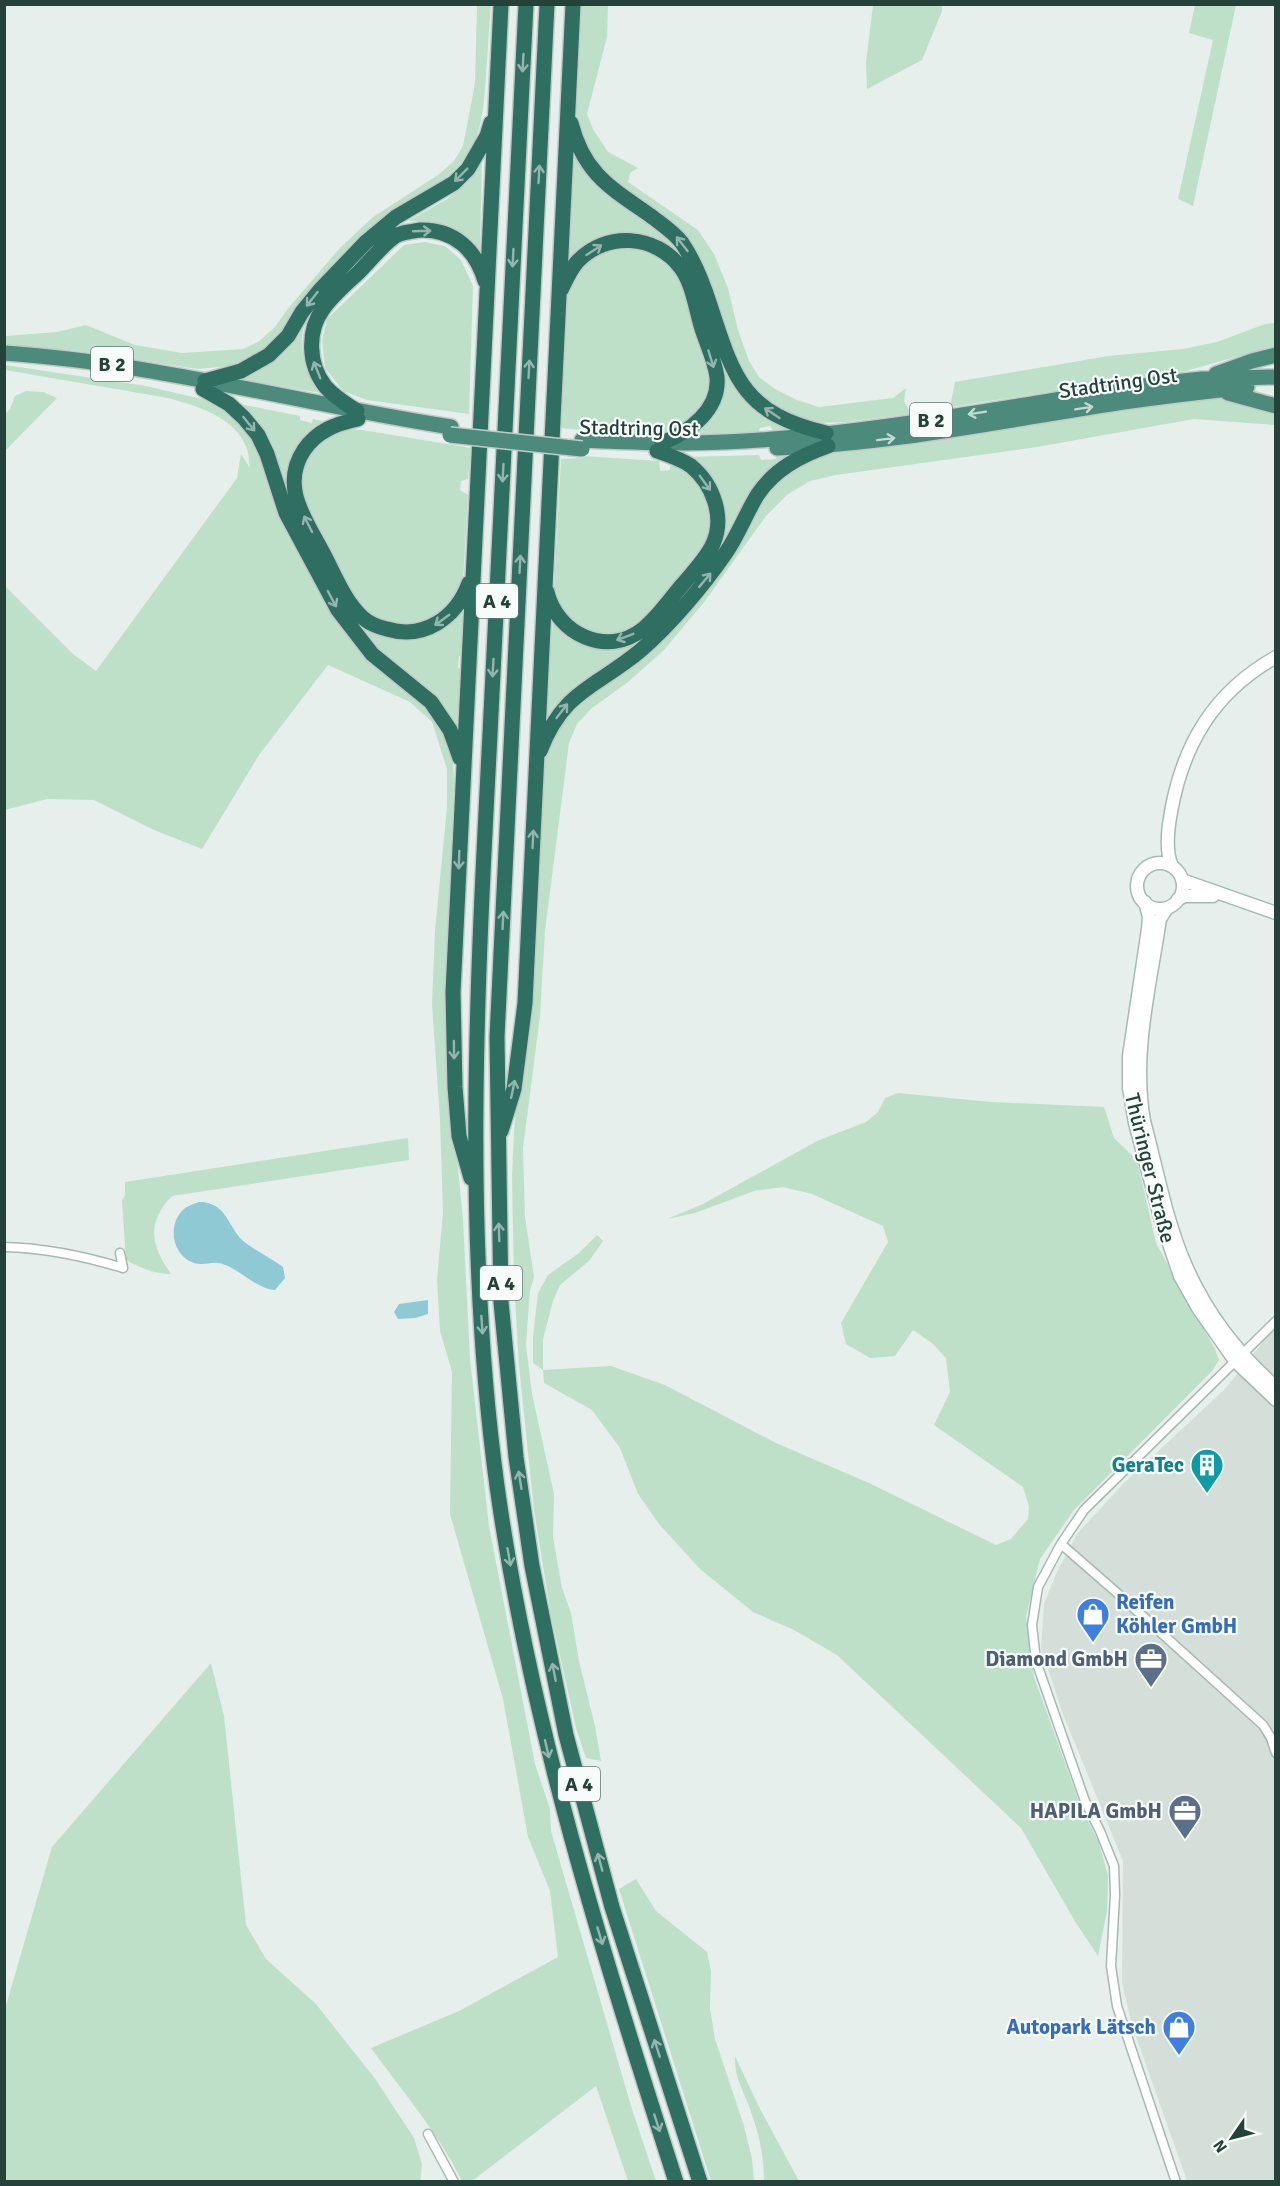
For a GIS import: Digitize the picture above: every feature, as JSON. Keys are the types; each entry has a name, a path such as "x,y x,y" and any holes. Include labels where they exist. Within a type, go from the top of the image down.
{"highway":[{"path":"477,1198 459,1136 455,1086 453,992 501,4"},
{"name":"A 4","path":"526,4 483,868 476,1133 482,1323 495,1463 524,1635 548,1753 632,2042 676,2181"},
{"name":"A 4","path":"547,4 497,1037 501,1302 516,1457 537,1589 566,1735 612,1907 700,2181"},
{"path":"497,1145 514,1089 525,1003 573,4"},
{"path":"204,385 241,371 269,355 288,336 302,312 320,290 366,242 396,217 454,183 468,169 487,136 496,105"},
{"path":"568,110 574,133 593,171 604,183 680,240 691,257 701,278 728,360 738,380 750,395 780,418 827,440"},
{"path":"473,572 462,599 454,611 433,627 416,632 396,632 375,626 363,618 348,600 304,518 293,480 297,461 312,439 321,432 357,415 324,385 312,356 315,322 334,296 397,235 431,230 447,233 460,241 481,267 487,289"},
{"path":"545,582 549,598 558,616 567,627 590,640 610,642 627,639 643,629 666,605 706,555 714,542 717,524 717,507 703,478 692,467 660,447 698,423 706,413 715,394 717,377 682,269 665,252 640,241 619,240 604,243 577,262 559,295"},
{"name":"B 2","path":"4,353 117,365 204,385 357,415"},
{"name":"B 2","path":"1202,379 1275,355"},
{"name":"B 2","path":"4,360 204,385"},
{"name":"Stadtring Ost","path":"827,440 892,426 1112,391 1202,379 1275,377"},
{"path":"204,385 229,404 258,435 267,453 286,513 338,610 372,654 417,688 442,716 456,745 463,774"},
{"name":"Stadtring Ost","path":"357,415 451,431 582,444 660,447 827,440 964,428 1112,404 1216,390 1275,385"},
{"name":"B 2","path":"1216,390 1275,406"},
{"path":"536,763 552,724 562,709 575,696 621,666 657,635 720,561 759,493 778,471 827,440"}],"main road":[{"path":"1154,864 1169,824 1180,771 1204,722 1236,684 1275,657"},
{"path":"1169,824 1169,856 1172,866 1182,880 1183,887 1178,899"},
{"path":"1172,866 1163,863 1154,864 1141,873 1137,888 1145,902 1155,908 1167,908 1178,899 1185,897 1226,896"},
{"path":"1182,880 1275,913"},
{"name":"Thüringer Straße","path":"1145,902 1149,917 1129,1056 1131,1101 1165,1235 1180,1276 1198,1308 1275,1400"},
{"name":"Thüringer Straße","path":"1167,908 1160,920 1141,1041 1138,1067 1140,1101 1177,1241 1186,1266 1204,1302 1238,1358 1275,1387"}],"street":[{"path":"4,1246 90,1258 123,1268 120,1253"},
{"path":"1176,2181 1117,2006 1111,1966 1115,1895 1114,1866 1085,1802 1036,1661 1032,1625 1038,1587 1060,1544 1084,1510 1275,1321"},
{"path":"1060,1544 1263,1725 1271,1738 1275,1753"},
{"path":"428,2134 454,2181"}],"shaded area":[{"path":"1275,1327 1275,2181 1187,2181 1132,2025 1122,1983 1123,1861 1063,1714 1041,1648 1044,1604 1056,1574 1077,1534 1124,1483 1225,1389"}],"green space":[{"path":"477,5 491,5 483,110 469,153 447,177 431,189 260,354 239,365 198,369 70,350 5,348 5,336 57,332 86,325 135,345 182,353 243,349 258,342 274,328 339,249 373,217 438,175 454,161 463,146 475,83"},
{"path":"580,5 608,5 607,37 587,114 593,129 608,152 638,168 630,173 628,182 698,230 714,254 728,288 738,330 749,361 759,377 775,389 797,400 819,407 893,398 906,388 904,401 911,414 818,423 794,416 770,404 740,374 697,259 600,173 581,139 577,117"},
{"path":"873,5 942,5 942,11 922,60 867,89 866,62"},
{"path":"1195,5 1236,5 1193,206 1178,199 1213,40 1189,33"},
{"path":"571,141 660,228 686,258 721,355 798,431 775,433 770,426 760,428 758,433 689,435 719,395 692,280 635,235 566,268"},
{"path":"482,162 480,250 447,226 431,222 408,221 447,199 467,183"},
{"path":"425,242 445,246 461,260 473,286 469,414 367,400 343,391 325,368 322,341 327,319 404,245"},
{"path":"611,245 657,251 681,276 710,363 710,397 699,414 670,432 654,434 582,432 560,428 567,292 576,270"},
{"path":"1275,323 1275,346 1186,371 950,407 955,382 1108,356 1183,349 1217,342 1265,324"},
{"path":"305,324 302,343 304,360 321,393 231,378 291,339"},
{"path":"5,365 146,386 210,401 222,407 241,423 255,442 329,604 416,695 443,727 453,758 454,780 449,908 450,1086 463,1220 470,1359 489,1526 535,1764 550,1809 551,1831 631,2106 656,2181 628,2181 596,2086 472,2181 462,2181 432,2130 371,2048 459,2011 558,1957 550,1891 528,1837 503,1699 450,1514 452,1372 440,1331 437,1280 443,1212 440,1120 432,1004 435,931 447,807 447,769 432,722 410,702 328,665 259,755 202,849 154,830 94,800 47,799 5,810 4,585 73,654 96,671 237,478 241,454 250,468 248,451 242,438 225,421 203,409 168,398 5,370"},
{"path":"26,391 43,392 57,398 5,451 5,414 10,409 15,396"},
{"path":"1203,397 1227,398 1275,411 1275,425 1194,419 1037,447 836,475 810,481 787,495 766,516 705,601 664,650 628,682 591,709 577,724 569,743 545,931 540,1016 523,1148 525,1217 534,1277 530,1291 526,1345 532,1394 554,1494 553,1537 562,1588 571,1613 601,1761 586,1758 576,1728 551,1615 534,1510 519,1366 514,1280 512,1176 514,1130 538,888 544,767 554,730 578,700 630,667 770,484 787,469 830,451"},
{"path":"235,403 300,416 300,420 312,423 313,419 331,423 290,468 341,597 383,635 405,639 427,635 461,608 466,610 464,655 459,656 458,668 463,669 459,740 355,628"},
{"path":"345,429 471,448 468,479 461,481 460,490 468,495 463,581 450,607 418,627 376,621 354,599 304,505 298,486 301,466 321,438"},
{"path":"796,453 737,519 735,518 732,524 735,526 726,544 651,636 547,724 543,721 546,643 551,643 553,622 550,612 576,640 644,635 723,519 686,457 759,455 761,460 776,459 777,454"},
{"path":"582,456 659,461 660,471 670,470 670,462 682,469 699,488 708,511 707,537 699,555 646,619 624,634 597,635 574,624 558,602 554,589 561,459 582,458"},
{"path":"898,1093 991,1102 1104,1107 1114,1138 1137,1160 1156,1243 1219,1360 1212,1371 1074,1510 1040,1559 1026,1617 1034,1677 1081,1807 1099,1843 1108,1876 1107,1911 1098,1956 1076,1923 1021,1828 837,1655 794,1630 753,1612 700,1569 659,1524 638,1494 620,1448 592,1410 544,1383 543,1370 611,1366 665,1385 776,1443 869,1483 996,1545 1011,1539 1028,1519 1029,1506 1023,1487 934,1425 950,1392 946,1358 932,1343 913,1330 895,1356 870,1358 846,1344 841,1323 888,1242 883,1226 812,1194 783,1187 754,1191 695,1213 667,1219 703,1204 817,1141 866,1122 878,1112 885,1098"},
{"path":"408,1138 409,1160 172,1196 158,1216 154,1234 159,1253 171,1274 148,1270 126,1260 122,1201 125,1195 125,1182"},
{"path":"597,1235 603,1241 589,1261 560,1285 553,1301 543,1339 543,1370 533,1363 533,1337 538,1293 548,1275 579,1253"},
{"path":"211,1663 224,1716 246,1925 266,1959 316,2004 376,2080 414,2138 422,2164 420,2181 5,2181 5,2009 52,1847"},
{"path":"636,1879 656,1911 707,1952 711,1971 710,2008 715,2039 744,2126 752,2159 754,2181 711,2181 619,1889"},
{"path":"735,2056 759,2107 799,2181 764,2181 758,2136 737,2077"}],"water":[{"path":"199,1202 209,1203 216,1207 227,1218 240,1238 283,1267 285,1278 275,1290 258,1284 224,1264 194,1263 181,1254 174,1240 175,1224 183,1210"},
{"path":"428,1300 428,1314 415,1318 398,1319 394,1312 399,1304"}],"place":[{"name":"GeraTec","path":"1207,1494"},
{"name":"Reifen Köhler GmbH","path":"1093,1643"},
{"name":"Diamond GmbH","path":"1151,1688"},
{"name":"HAPILA GmbH","path":"1185,1840"},
{"name":"Autopark Lätsch","path":"1179,2056"}]}
